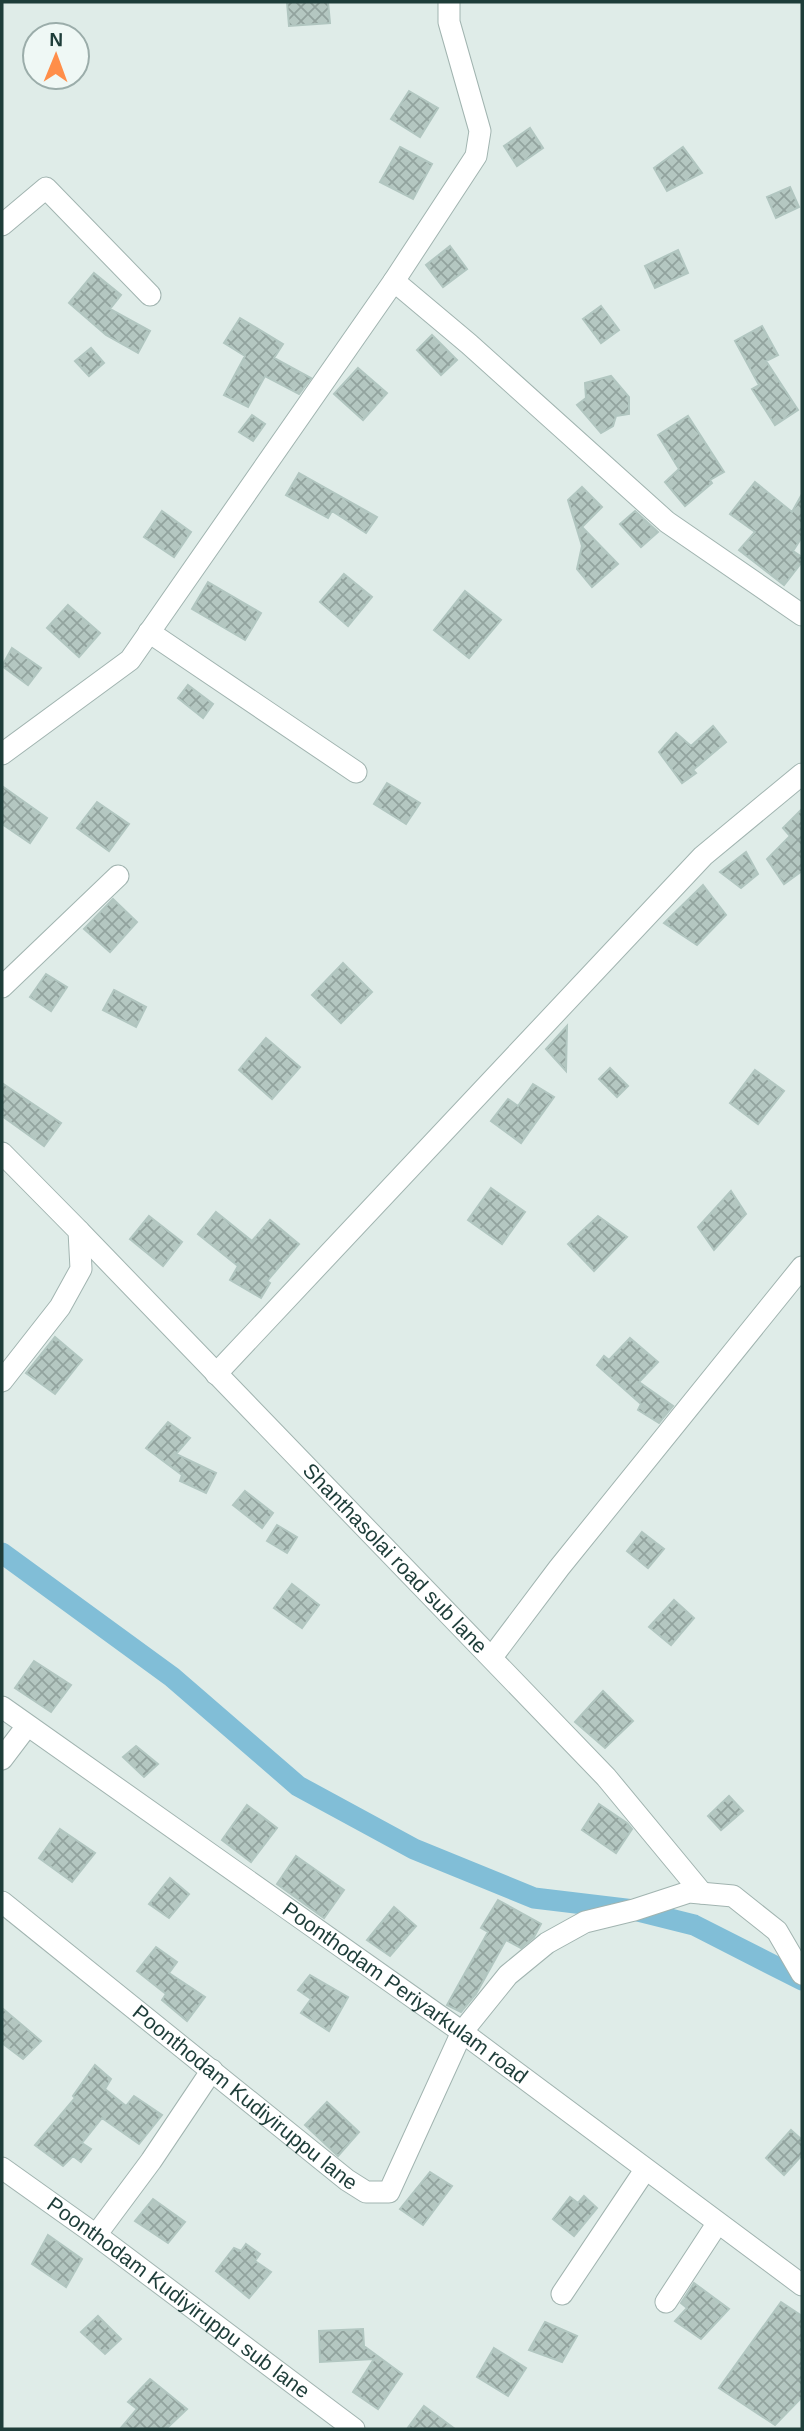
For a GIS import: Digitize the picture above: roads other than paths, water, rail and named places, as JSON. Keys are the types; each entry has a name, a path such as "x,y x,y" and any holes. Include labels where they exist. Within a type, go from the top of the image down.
{"street":[{"path":"2,754 130,660 394,281 476,156 480,131 449,22 449,2"},
{"path":"2,225 46,188 150,295"},
{"path":"394,281 469,344 667,522 802,615"},
{"path":"149,632 356,772"},
{"path":"216,1374 703,856 802,774"},
{"path":"2,987 118,876"},
{"name":"Shanthasolai road sub lane","path":"2,1153 606,1777 702,1893"},
{"path":"2,1381 60,1307 80,1269 79,1231"},
{"path":"492,1657 559,1569 802,1267"},
{"name":"Poonthodam Periyarkulam road","path":"2,1707 462,2032 802,2286"},
{"path":"2,1759 27,1726"},
{"path":"462,2032 508,1975 547,1943 585,1922 689,1892 733,1896 777,1931 802,1974"},
{"name":"Poonthodam Kudiyiruppu lane","path":"2,1902 347,2180 366,2192 389,2192 462,2032"},
{"path":"96,2235 151,2161 212,2070"},
{"name":"Poonthodam Kudiyiruppu sub lane","path":"2,2168 355,2429"},
{"path":"562,2294 645,2170"},
{"path":"666,2302 717,2224"}],"waterway":[{"path":"2,1553 172,1677 298,1786 414,1849 534,1898 634,1910 694,1925 802,1980"}]}
